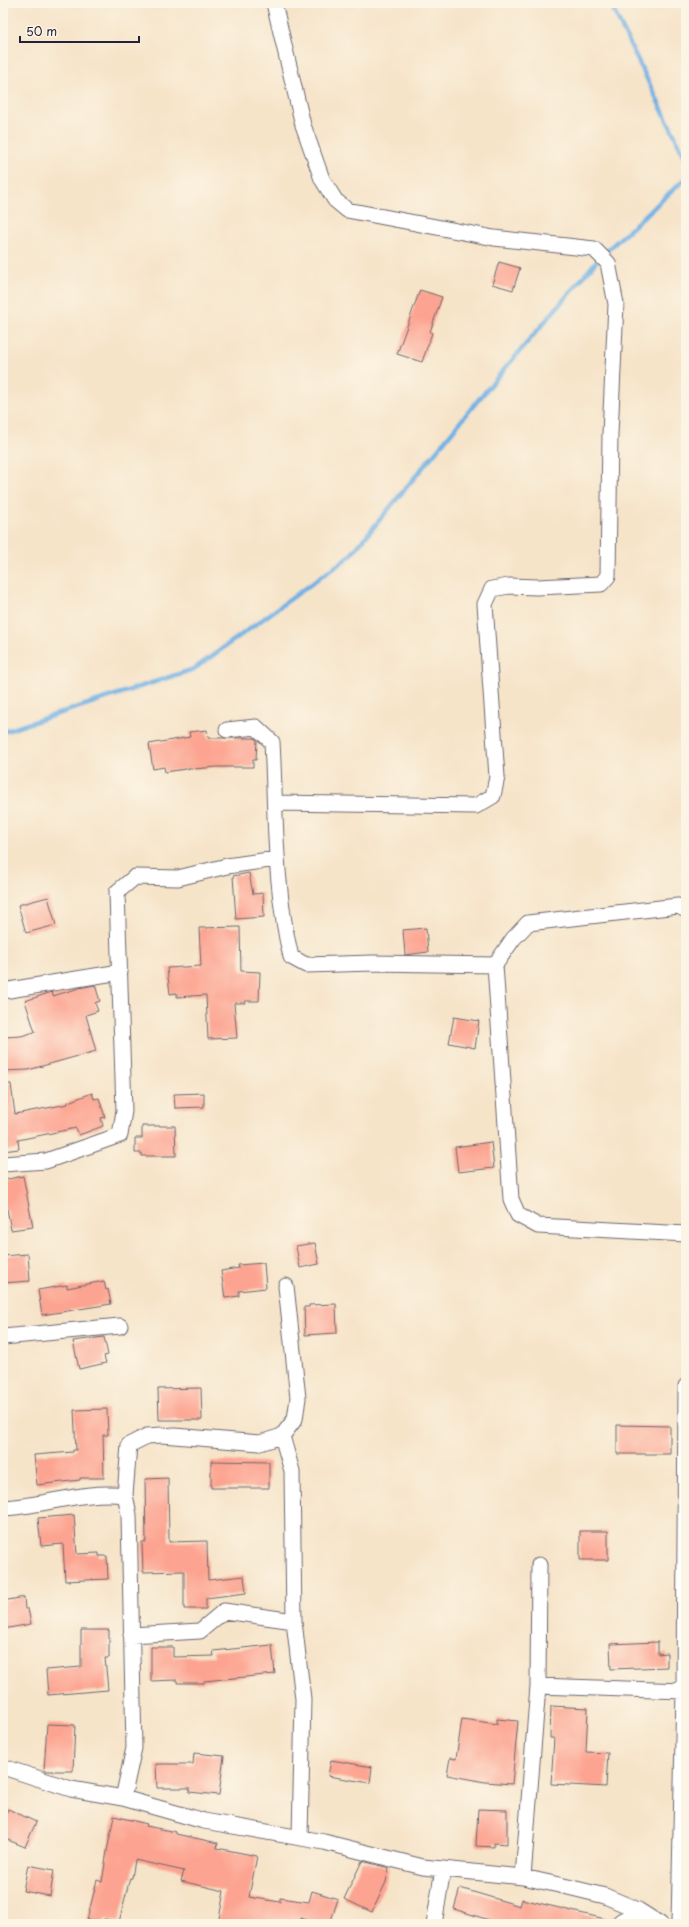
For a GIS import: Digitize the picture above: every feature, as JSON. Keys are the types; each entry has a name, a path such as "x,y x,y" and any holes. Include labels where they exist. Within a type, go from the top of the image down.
{"street":[{"path":"274,3 303,125 322,179 335,200 347,210 423,225 494,238 594,249 608,263 616,304 610,434 608,576 601,584 537,587 508,586 492,589 484,604 497,777 493,796 476,806 276,803"},
{"path":"227,730 256,727 272,742 276,803 276,859 285,932 291,957 306,965 372,963 495,966"},
{"path":"3,1164 46,1161 120,1135 124,1111 117,892 135,876 178,878 227,866 276,859"},
{"path":"686,910 678,906 528,922 513,939 495,966 511,1198 518,1215 538,1226 686,1234"},
{"path":"3,992 120,972"},
{"path":"123,1798 134,1748 129,1515 125,1495 129,1445 147,1436 162,1435 260,1443 282,1436 295,1419 298,1398 286,1286"},
{"path":"3,1337 120,1326"},
{"path":"679,1924 685,1665 686,1386"},
{"path":"282,1436 292,1471 294,1621 303,1699 300,1838"},
{"path":"3,1508 15,1508 76,1496 108,1493 125,1495"},
{"path":"523,1877 538,1686 540,1565"},
{"path":"131,1635 200,1631 224,1612 294,1621"},
{"path":"538,1686 684,1691"},
{"path":"3,1768 71,1789 123,1798 204,1822 324,1842 423,1867 523,1877 605,1896 638,1910 660,1924"},
{"path":"434,1924 443,1869"},
{"path":"618,1924 621,1920 629,1917 646,1915"}],"building":[{"path":"499,262 520,268 513,290 492,284"},
{"path":"420,290 442,297 422,362 397,354"},
{"path":"207,730 208,738 254,738 257,740 256,760 253,760 253,767 193,768 165,772 164,767 153,769 149,744 190,737 189,732"},
{"path":"249,873 253,894 263,893 264,917 236,919 233,876"},
{"path":"48,897 56,925 26,933 18,905"},
{"path":"240,927 241,971 260,972 259,1001 234,1003 237,1038 208,1039 206,995 177,997 177,993 170,994 167,968 201,966 199,928"},
{"path":"426,928 428,952 405,955 403,930"},
{"path":"95,985 100,1001 95,1003 98,1011 86,1015 96,1051 28,1070 3,1071 3,1037 21,1036 35,1032 25,1001 52,992 53,996"},
{"path":"454,1017 479,1021 475,1048 449,1043"},
{"path":"3,1084 11,1084 15,1114 68,1104 68,1102 92,1093 94,1099 99,1098 105,1117 101,1118 103,1126 79,1135 76,1128 18,1140 19,1149 3,1151"},
{"path":"204,1093 204,1107 175,1108 174,1094"},
{"path":"142,1126 175,1126 176,1156 142,1156 142,1153 135,1153 135,1138 142,1138"},
{"path":"491,1142 494,1168 458,1172 455,1147"},
{"path":"23,1176 33,1227 11,1230 7,1209 3,1209 3,1180"},
{"path":"315,1243 319,1264 300,1268 296,1246"},
{"path":"28,1254 30,1281 3,1283 3,1256"},
{"path":"264,1263 266,1288 239,1291 239,1296 225,1298 221,1271 239,1268 238,1265"},
{"path":"104,1281 106,1290 108,1289 111,1304 42,1315 38,1290 67,1285 67,1288"},
{"path":"336,1304 337,1333 305,1335 304,1307 309,1307 309,1305"},
{"path":"104,1337 108,1355 104,1356 106,1363 79,1369 73,1341"},
{"path":"201,1388 202,1420 159,1420 158,1389"},
{"path":"107,1409 108,1435 103,1435 104,1478 80,1478 80,1480 37,1485 34,1455 73,1452 73,1450 76,1450 74,1410"},
{"path":"617,1425 670,1426 670,1454 617,1454"},
{"path":"211,1461 269,1462 269,1488 211,1488"},
{"path":"168,1478 169,1542 207,1541 208,1580 244,1576 246,1593 206,1598 206,1609 184,1609 184,1571 143,1572 142,1542 146,1542 145,1479"},
{"path":"74,1515 77,1554 99,1553 99,1556 107,1556 108,1579 65,1581 63,1544 41,1546 38,1518"},
{"path":"580,1531 608,1531 608,1560 580,1560"},
{"path":"24,1597 25,1609 28,1609 31,1624 3,1629 3,1601"},
{"path":"81,1630 109,1630 109,1658 105,1658 108,1690 48,1695 46,1670 81,1667"},
{"path":"658,1642 658,1654 667,1653 667,1667 611,1669 610,1644"},
{"path":"272,1645 275,1674 204,1681 204,1683 177,1683 177,1680 151,1681 151,1647 173,1647 173,1657 214,1656 213,1651"},
{"path":"551,1706 588,1708 586,1752 608,1753 606,1787 551,1784 554,1738 550,1738"},
{"path":"462,1719 497,1724 497,1719 518,1721 512,1784 485,1782 447,1775 450,1758 456,1759"},
{"path":"47,1724 75,1725 73,1771 44,1771"},
{"path":"194,1753 224,1756 219,1795 189,1792 190,1788 157,1788 156,1764 193,1764"},
{"path":"331,1760 372,1767 370,1783 328,1776"},
{"path":"8,1809 36,1822 25,1847 3,1838 3,1820"},
{"path":"478,1809 507,1810 507,1844 494,1843 494,1847 476,1846"},
{"path":"114,1816 147,1824 146,1826 176,1832 176,1834 218,1843 217,1848 257,1856 249,1897 280,1902 280,1898 309,1902 312,1891 338,1899 330,1924 320,1924 301,1918 301,1924 218,1924 224,1891 181,1881 184,1871 135,1860 132,1878 130,1878 119,1922 104,1919 103,1924 87,1920 97,1880 102,1882"},
{"path":"362,1861 389,1868 386,1882 372,1912 344,1899"},
{"path":"28,1865 54,1870 50,1896 23,1891"},
{"path":"460,1888 520,1906 522,1899 605,1919 605,1924 488,1924 489,1920 454,1909"}],"waterway":[{"path":"610,3 686,159"},
{"path":"3,732 194,669 350,556 479,399 601,256 686,178"}]}
